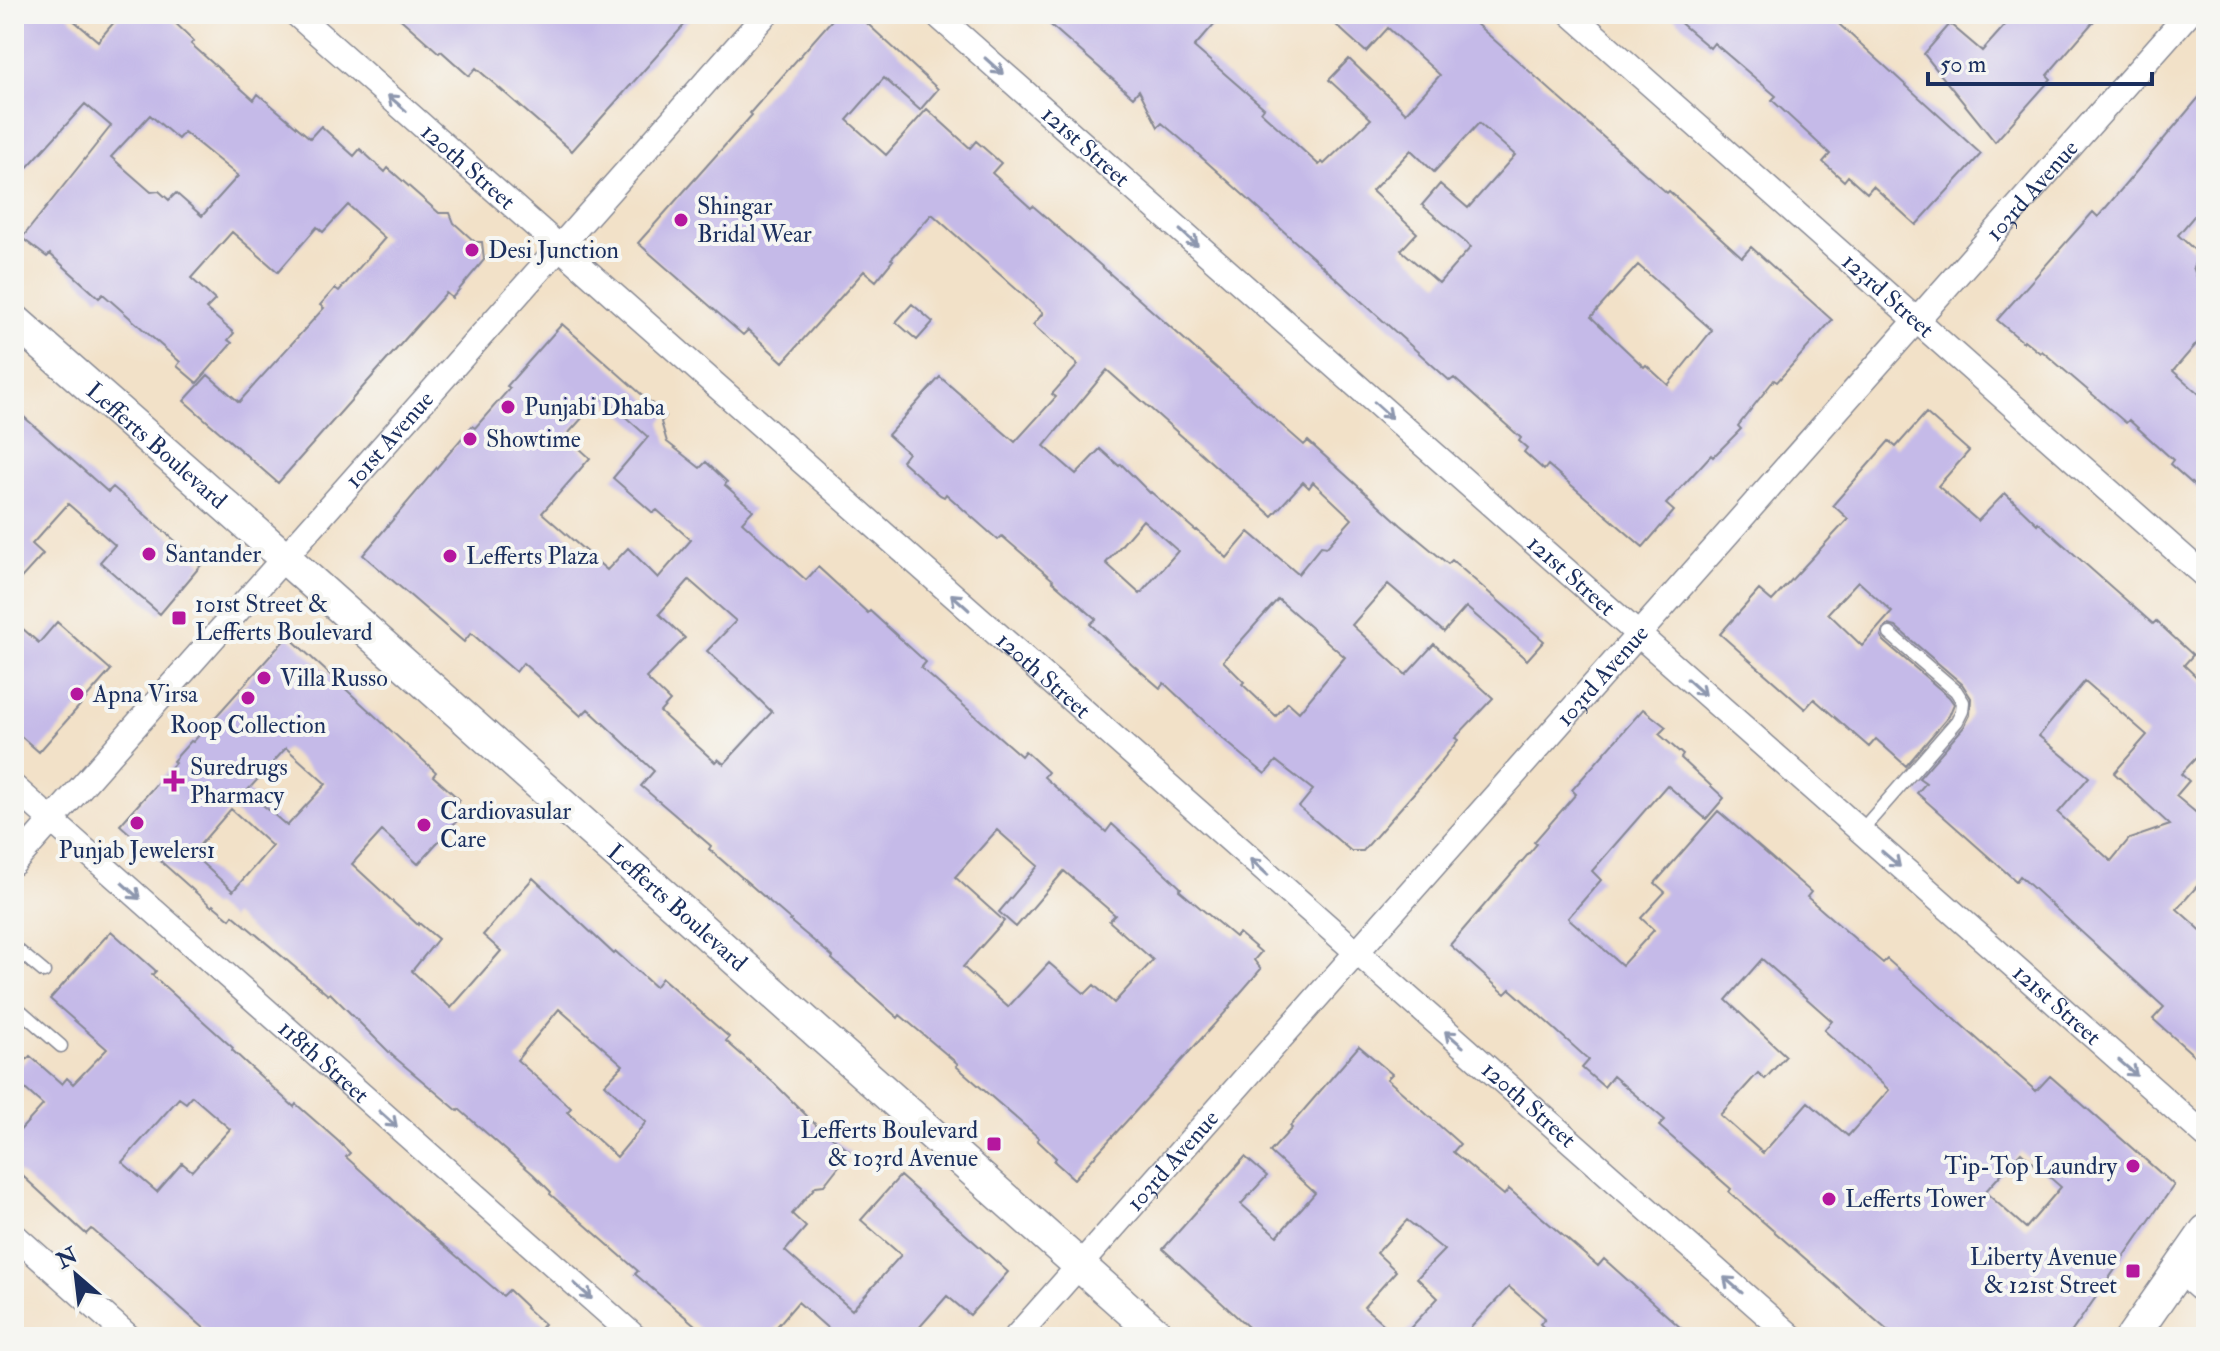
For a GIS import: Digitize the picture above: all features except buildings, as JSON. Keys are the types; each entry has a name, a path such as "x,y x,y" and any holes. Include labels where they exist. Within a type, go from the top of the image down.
{"street":[{"name":"120th Street","path":"296,14 1792,1337"},
{"name":"101st Avenue","path":"14,863 766,14"},
{"name":"121st Street","path":"936,14 2206,1136"},
{"name":"123rd Street","path":"1571,14 2206,577"},
{"name":"103rd Avenue","path":"1016,1337 2188,14"},
{"name":"Lefferts Boulevard","path":"14,320 1160,1337"},
{"name":"118th Street","path":"14,787 635,1337"},
{"path":"2132,1337 2206,1231"},
{"path":"14,1235 129,1337"},
{"path":"2179,1270 2206,1294"}],"lane":[{"path":"2206,260 2202,267 2206,275"},
{"path":"1860,832 1949,731 1962,711 1963,702 1956,691 1890,634"},
{"path":"14,947 44,972"},
{"path":"14,1005 61,1046"}],"place":[{"name":"Shingar Bridal Wear","path":"681,220"},
{"name":"Desi Junction","path":"472,250"},
{"name":"Punjabi Dhaba","path":"508,407"},
{"name":"Showtime","path":"470,439"},
{"name":"Santander","path":"149,554"},
{"name":"Lefferts Plaza","path":"450,556"},
{"name":"101st Street & Lefferts Boulevard","path":"179,618"},
{"name":"Villa Russo","path":"264,678"},
{"name":"Apna Virsa","path":"77,694"},
{"name":"Roop Collection","path":"248,698"},
{"name":"Suredrugs Pharmacy","path":"174,781"},
{"name":"Punjab Jewelers1","path":"137,823"},
{"name":"Cardiovasular Care","path":"424,825"},
{"name":"Lefferts Boulevard & 103rd Avenue","path":"994,1144"},
{"name":"Tip-Top Laundry","path":"2133,1166"},
{"name":"Lefferts Tower","path":"1829,1199"},
{"name":"Liberty Avenue & 121st Street","path":"2133,1271"}]}
